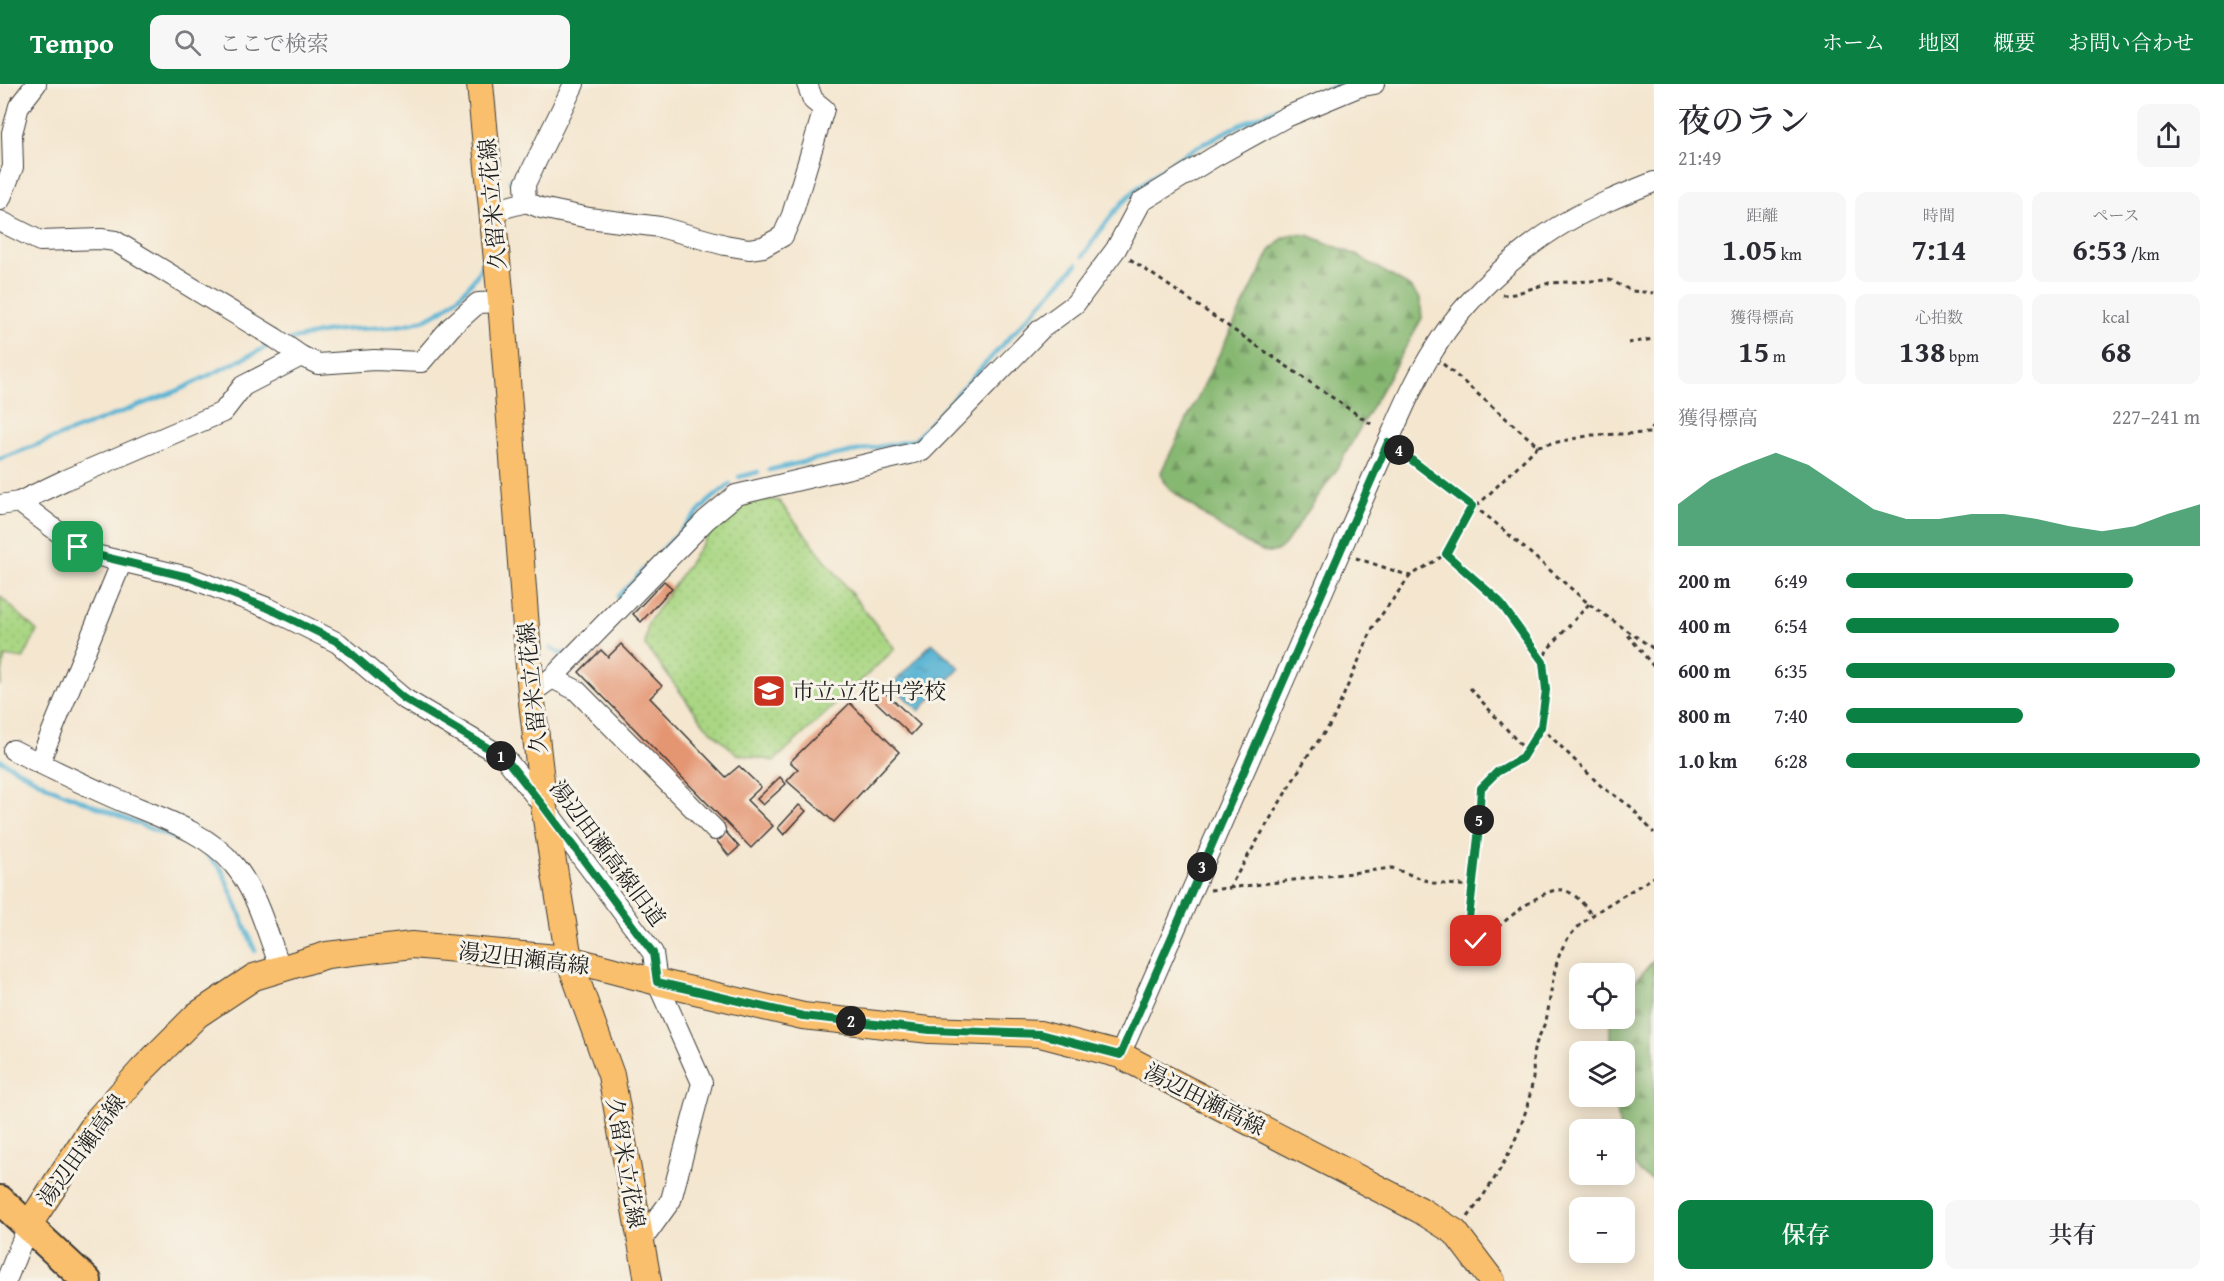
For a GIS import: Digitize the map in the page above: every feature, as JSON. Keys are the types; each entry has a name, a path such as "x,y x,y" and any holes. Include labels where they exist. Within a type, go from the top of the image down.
{"highway":[{"path":"0,1200 87,1281"}],"main road":[{"name":"久留米立花線","path":"479,85 501,302 531,693 544,807 569,959 611,1075 648,1281"},
{"name":"湯辺田瀬高線","path":"28,1226 98,1119 196,1015 254,977 327,955 412,945 569,959 803,1016 930,1030 1040,1034 1120,1055 1420,1210 1455,1232 1492,1281"}],"street":[{"path":"0,200 14,167 12,133 19,106 36,84"},
{"path":"526,202 525,184 574,84"},
{"path":"493,211 526,202 541,208 590,218 660,227 725,245 749,249 763,246 783,236 792,215 824,109 813,100 807,84"},
{"path":"531,693 552,678 706,520 736,495 922,451 1041,329 1075,304 1116,249 1141,202 1197,167 1286,117 1362,85"},
{"path":"1120,1055 1388,442 1435,348 1459,314 1486,285 1536,242 1566,222 1654,183"},
{"path":"0,221 40,241 101,239 115,241 301,356 318,364 374,360 421,362 451,327 478,303 501,302"},
{"path":"10,503 223,412 243,386 301,356"},
{"name":"湯辺田瀬高線旧道","path":"10,503 92,554 188,577 268,608 338,642 403,698 505,758 653,953 657,982 702,1083 671,1200 640,1243"},
{"path":"39,763 122,561"},
{"path":"552,678 576,690 715,830"},
{"path":"13,750 199,836 218,848 235,866 248,885 281,969"},
{"path":"6,1281 28,1226"}],"path":[{"path":"1116,249 1371,424"},
{"path":"1496,296 1514,294 1549,283 1610,280 1632,291 1654,293"},
{"path":"1628,343 1654,339"},
{"path":"1443,364 1538,446"},
{"path":"1229,888 1308,755 1332,722 1374,625 1410,576 1446,554 1473,507 1538,446 1592,435 1650,433 1654,425"},
{"path":"1388,442 1473,507 1589,604 1654,649"},
{"path":"1446,554 1499,601 1543,662"},
{"path":"1356,558 1410,576"},
{"path":"1589,604 1547,650 1543,662 1546,690 1541,727 1522,758 1497,772 1481,788 1467,936 1470,940 1476,941 1485,938 1540,895 1553,890 1565,890 1578,898 1593,916"},
{"path":"1626,631 1654,668"},
{"path":"1470,688 1526,752"},
{"path":"1541,727 1602,787 1630,806 1654,833"},
{"path":"1208,890 1392,868 1433,883 1472,886"},
{"path":"1455,1232 1493,1184 1512,1149 1522,1123 1533,1077 1534,1052 1546,1020 1560,951 1568,938 1593,916 1654,877"}],"green space":[{"path":"1293,234 1308,235 1356,255 1409,286 1420,298 1422,318 1335,472 1285,544 1276,551 1269,552 1248,544 1204,515 1170,489 1163,481 1161,472 1270,251 1282,239"},
{"path":"759,498 779,501 895,649 774,761 737,754 705,725 645,645 648,623 713,528 747,503"},
{"path":"0,596 37,631 23,659 5,656 0,686"},
{"path":"1654,960 1654,1181 1646,1177 1635,1166 1635,1119 1618,1119 1616,1107 1635,1107 1635,1041 1610,1041 1610,1029 1635,1029 1635,981"}],"water":[{"path":"932,643 960,668 919,711 892,685"}],"building":[{"path":"664,581 672,588 641,622 633,614"},
{"path":"621,644 662,686 650,698 726,777 739,766 761,787 747,800 773,826 751,848 579,672 601,650 608,657"},
{"path":"883,691 920,725 911,735 874,700"},
{"path":"850,703 899,752 834,822 787,781 798,769 790,762"},
{"path":"780,777 786,784 763,805 757,799"},
{"path":"799,805 806,811 784,835 778,828"},
{"path":"725,831 739,847 729,856 716,840"}],"waterway":[{"path":"1083,256 1124,201 1171,163 1211,139 1253,119 1338,85"},
{"path":"510,181 515,177"},
{"path":"290,340 331,331 400,326 431,316 446,307 469,285 479,272 485,255"},
{"path":"769,470 915,440 1077,264"},
{"path":"0,459 179,390 273,344"},
{"path":"739,477 758,472"},
{"path":"618,597 709,501 730,484"},
{"path":"551,648 563,655 565,653"},
{"path":"0,760 51,788 202,850 222,870 255,951"}],"place":[{"name":"市立立花中学校","path":"769,691"}],"route":[{"path":"78,547 92,554 188,577 268,608 338,642 403,698 505,758 653,953 657,982 803,1016 930,1030 1040,1034 1120,1055 1388,442 1472,506 1446,554 1499,601 1543,662 1546,690 1541,727 1522,758 1497,772 1481,788 1467,936 1470,940 1476,941"}]}
